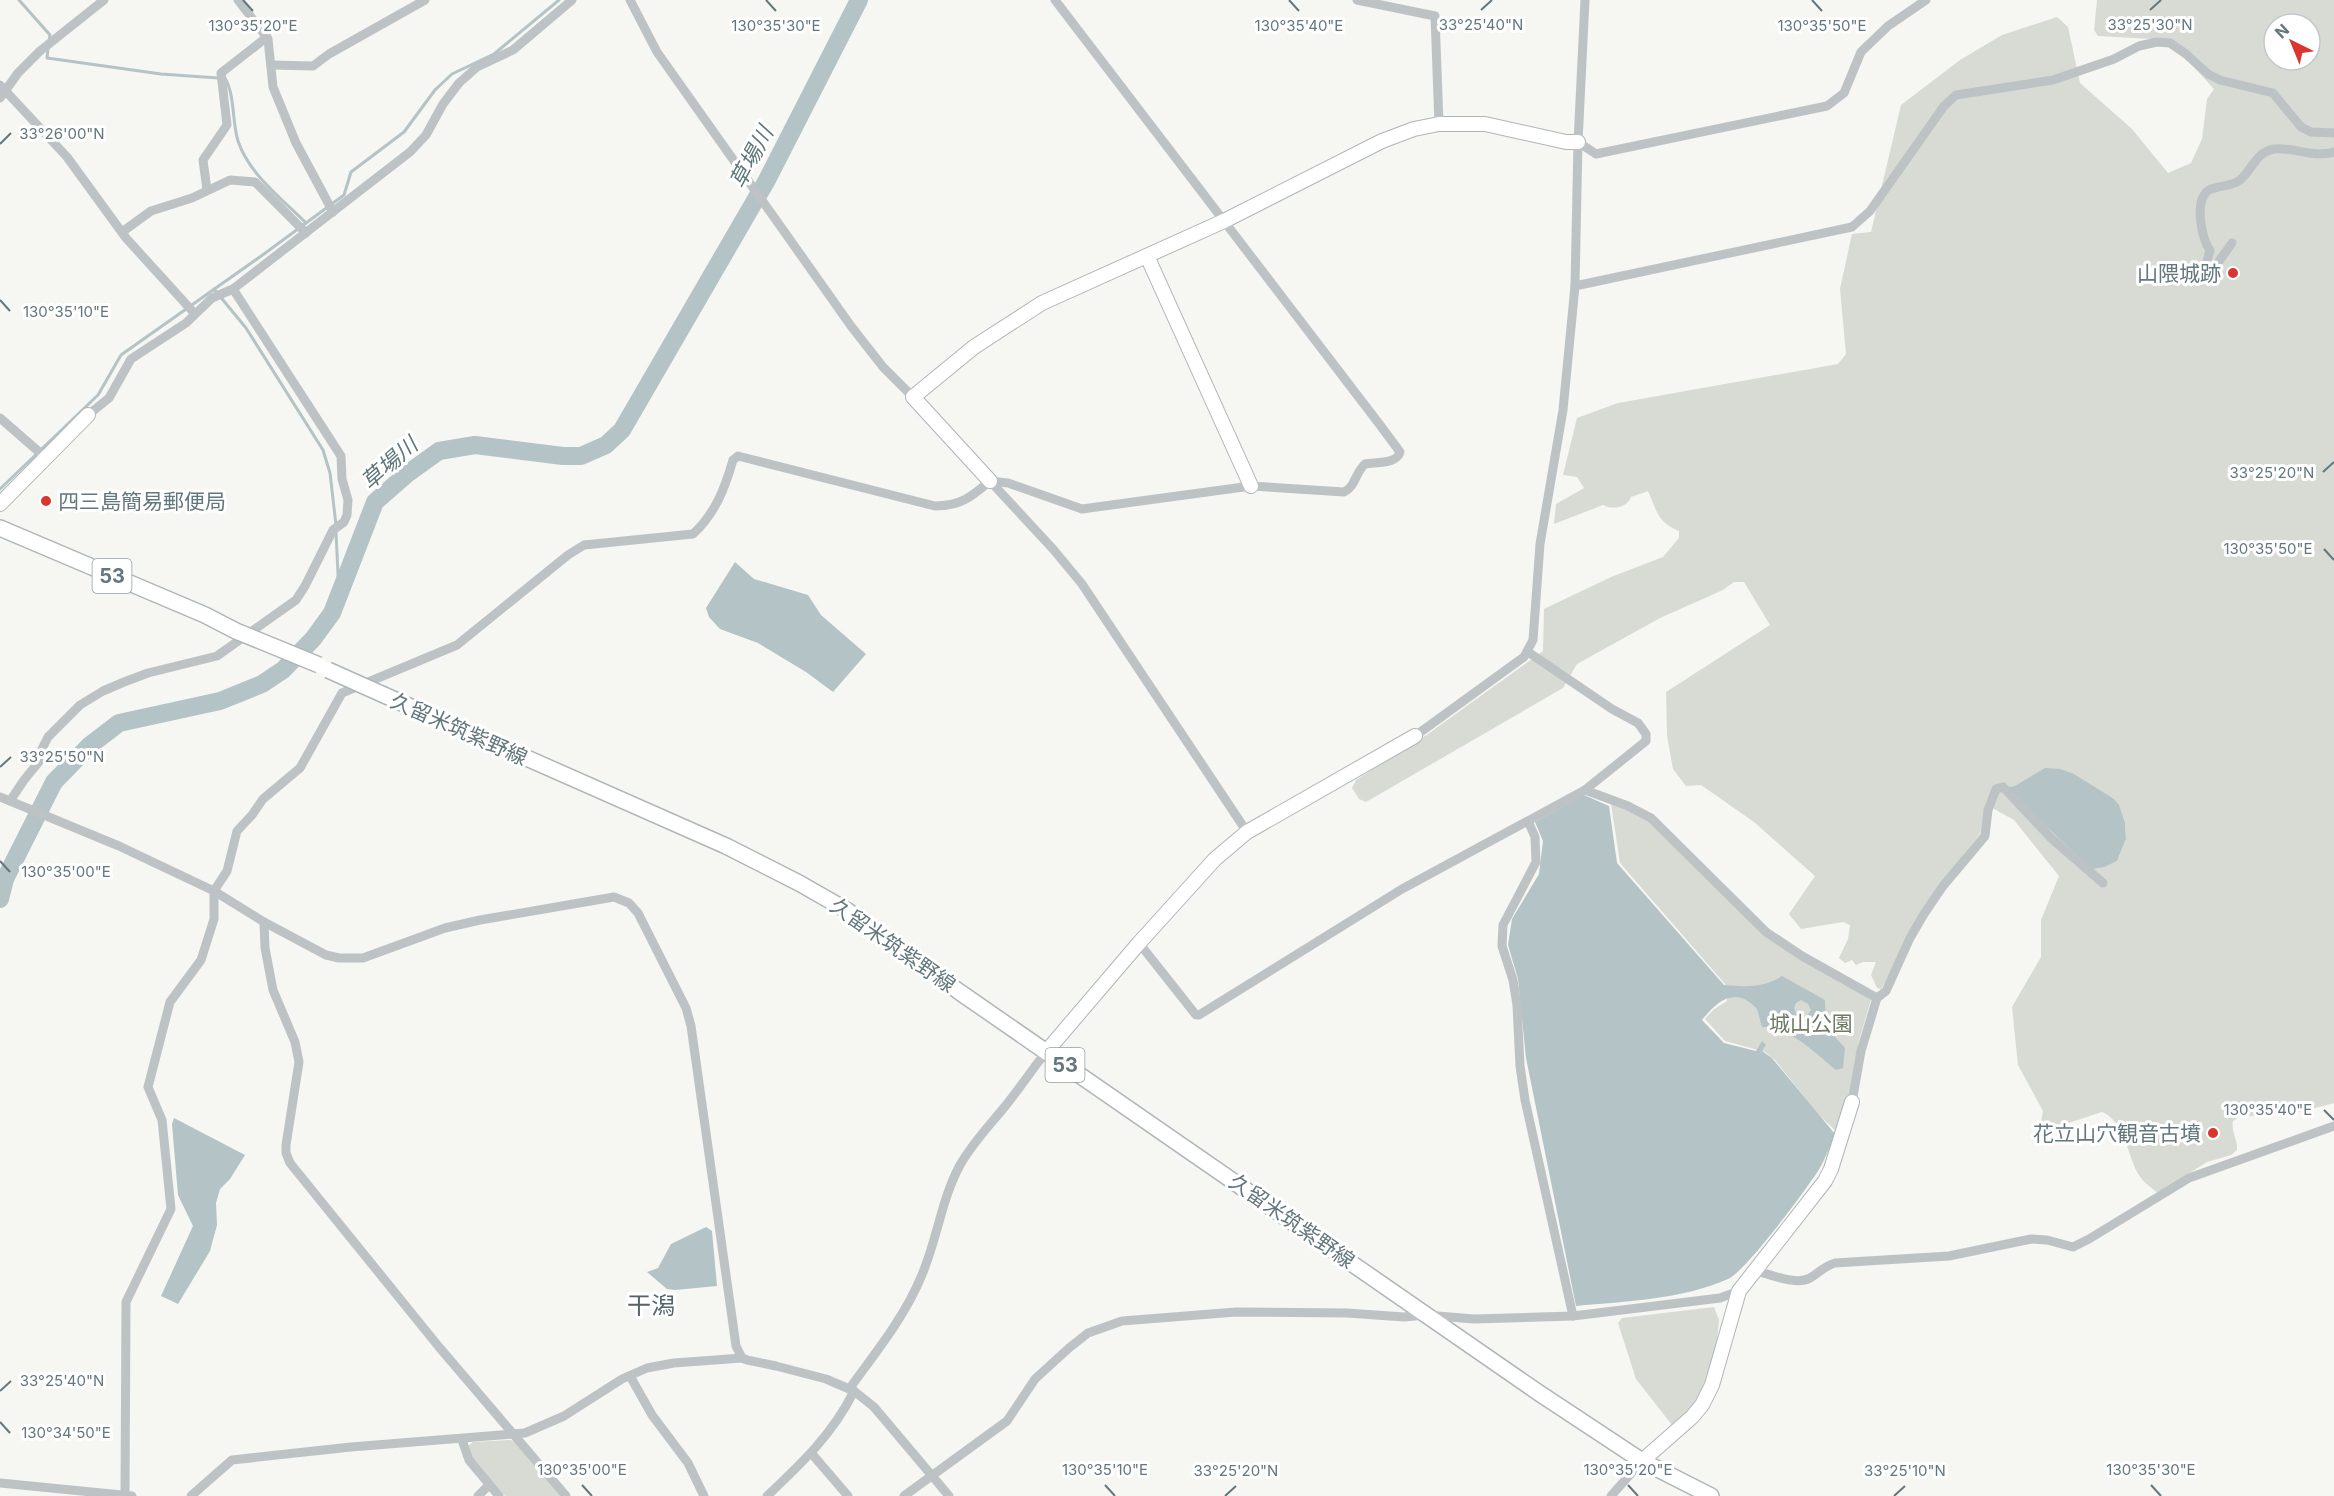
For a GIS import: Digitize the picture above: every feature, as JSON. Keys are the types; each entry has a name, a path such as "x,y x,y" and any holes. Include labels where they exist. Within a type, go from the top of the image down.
{"main road":[{"name":"久留米筑紫野線","path":"0,528 205,615 236,631 726,846 799,883 848,911 1046,1052 1539,1393 1642,1461 1711,1496"}],"street":[{"path":"104,0 40,51 2,91 67,157 122,232 195,314"},
{"path":"238,0 267,37 270,45 273,87 296,143 333,212"},
{"path":"271,65 313,66 329,54 426,0"},
{"path":"0,504 88,415 109,398 131,359 186,323 212,298 233,289 410,152 426,135 443,104 468,75 477,67 513,50 572,0"},
{"path":"630,0 657,52 851,326 883,367 1053,549 1082,584 1247,832"},
{"path":"125,1496 126,1302 171,1209 162,1120 148,1087 152,1064 170,1002 201,960 214,918 214,891 227,872 237,831 263,799 300,768 342,693 457,645 568,555 584,545 693,534 701,527 724,491 733,460 738,456 935,506 951,506 965,501 990,481 1008,483 1082,509 1251,486 1344,492 1353,486 1360,468 1365,464 1395,460 1400,452 1055,0"},
{"path":"1357,0 1435,16 1439,124"},
{"path":"767,1496 812,1454 843,1414 852,1390 898,1321 922,1275 947,1193 961,1163 977,1139 1046,1052 1138,943 1197,878 1247,832 1415,736 1528,652 1533,640 1540,544 1563,410 1575,286 1578,142 1585,0"},
{"path":"913,397 974,347 1042,303 1224,221 1382,141 1414,129 1439,124 1485,124 1566,142 1578,142 1596,154 1827,106 1844,93 1861,52 1888,26 1926,0"},
{"path":"207,190 203,160 227,125 221,73 267,37"},
{"path":"1575,286 1852,227 1870,211 1944,106 1956,95 2053,80 2114,59 2139,46 2157,42 2170,43 2208,74 2220,80 2273,93 2301,128 2311,132 2334,133"},
{"path":"2232,243 2217,267 2212,271 2207,269 2210,250 2202,232 2201,207 2203,196 2208,190 2227,186 2240,180 2262,154 2272,150 2284,149 2323,155 2334,152"},
{"path":"122,232 150,211 192,198 230,180 255,182 306,234"},
{"path":"1147,256 1251,486"},
{"path":"13,802 24,780 42,758 42,749 48,737 80,705 124,682 148,673 217,656 239,641 296,600 333,530 344,522 348,500 342,480 341,456 233,289"},
{"path":"0,418 46,458"},
{"path":"1138,943 1196,1015 1199,1015 1402,889 1586,790 1646,741 1646,734 1638,723 1612,709 1528,652"},
{"path":"1611,1496 1642,1461 1692,1417 1708,1395 1739,1291 1832,1169 1852,1102 1861,1051 1877,998 1886,991 1910,938 1924,914 1943,886 1985,836 1988,810 1996,789 2003,788 2044,831 2103,883"},
{"path":"1586,790 1628,806 1651,818 1766,932 1802,956 1877,998"},
{"path":"0,798 58,820 214,891 264,922 326,955 339,958 363,958 445,928 480,920 614,897 628,903 638,913 686,1008 692,1026 725,1280 736,1346 742,1358"},
{"path":"1528,821 1535,837 1536,862 1503,925 1502,946 1517,1005 1520,1066 1525,1100 1573,1316"},
{"path":"264,922 273,990 295,1042 299,1062 286,1145 290,1163 512,1434 566,1496"},
{"path":"1756,1271 1798,1281 1808,1280 1826,1265 1835,1263 1948,1256 2031,1239 2073,1246 2089,1239 2189,1178 2334,1126"},
{"path":"904,1496 1007,1421 1035,1379 1053,1361 1088,1333 1122,1321 1236,1312 1347,1313 1404,1317 1426,1315 1474,1319 1573,1316 1720,1298 1739,1291"},
{"path":"191,1496 232,1460 351,1447 462,1440 525,1433 550,1424 647,1368 674,1363 742,1358 826,1379 852,1390 874,1407 949,1496"},
{"path":"630,1376 652,1415 688,1463 704,1496"},
{"path":"462,1440 469,1460 499,1496"},
{"path":"812,1454 848,1496"},
{"path":"0,1483 132,1496"},
{"path":"478,1496 489,1485"}],"green space":[{"path":"2097,0 2334,0 2334,1103 2300,1112 2239,1117 2233,1121 2237,1150 2231,1155 2207,1162 2158,1193 2139,1175 2120,1130 2109,1116 2102,1112 2047,1130 2041,1121 2043,1111 2018,1065 2012,1007 2041,957 2041,920 2059,876 2014,820 1987,805 1980,834 1943,881 1881,989 1877,988 1871,975 1876,962 1863,962 1856,965 1852,960 1845,963 1839,958 1848,939 1850,925 1843,922 1801,929 1789,914 1815,876 1754,822 1701,785 1686,786 1673,769 1667,736 1666,692 1770,625 1744,582 1734,582 1723,590 1660,618 1577,664 1563,688 1366,802 1359,799 1352,788 1356,780 1428,734 1543,651 1544,609 1611,577 1663,557 1679,538 1679,531 1662,520 1648,491 1631,497 1623,506 1615,508 1603,505 1554,524 1556,504 1584,488 1577,477 1563,475 1577,418 1618,403 1838,364 1846,354 1840,289 1852,234 1871,232 1901,105 1960,60 2002,35 2057,17 2068,27 2080,83 2132,129 2168,173 2191,163 2202,139 2207,99 2214,89 2169,40 2098,36 2094,30","holes":["2015,786 2125,823 2126,839 2117,861 2008,787"]},
{"name":"城山公園","path":"1611,804 1644,817 1753,924 1871,1000 1859,1040 1850,1094 1838,1133 1818,1114 1775,1060 1765,1052 1725,1041 1705,1019 1713,1010 1727,1001 1725,984 1620,863"},
{"path":"1714,1307 1719,1320 1716,1350 1705,1385 1695,1405 1672,1425 1636,1379 1618,1323 1622,1318"},
{"path":"511,1440 517,1444 560,1496 505,1496 473,1458 468,1446 473,1442"}],"shaded area":[{"path":"735,562 754,579 808,595 821,615 866,654 833,692 806,672 758,643 720,629 709,617 706,608"},
{"path":"2045,768 2060,769 2074,774 2114,799 2119,805 2125,823 2126,839 2117,861 2092,869 2007,787 2015,786"},
{"path":"1584,795 1609,806 1617,863 1724,985 1761,985 1782,976 1825,1000 1826,1027 1845,1048 1843,1068 1836,1070 1792,1036 1772,1028 1762,1027 1757,1009 1742,998 1728,998 1714,1007 1702,1020 1724,1043 1756,1051 1762,1041 1766,1045 1762,1051 1772,1058 1835,1134 1821,1167 1801,1195 1748,1262 1728,1279 1672,1295 1576,1306 1526,1058 1518,979 1508,945 1512,919 1539,874 1543,841 1535,822","holes":["1801,1000 1808,1004 1811,1010 1807,1016 1802,1017 1796,1013 1794,1008 1796,1003"]},
{"path":"174,1118 245,1155 230,1179 220,1189 216,1203 217,1225 210,1251 178,1304 161,1296 193,1226 178,1195 172,1124"},
{"path":"706,1227 712,1231 717,1286 667,1289 647,1272 658,1268 671,1244"}],"waterway":[{"path":"19,0 50,35 49,42"},
{"path":"0,489 98,395 121,355 344,195 351,172 404,132 435,90 452,74 494,54 559,0"},
{"name":"草場川","path":"0,899 5,879 54,782 89,746 119,723 220,701 262,684 283,670 313,639 332,613 375,502 407,474 439,451 475,445 563,456 581,456 606,445 622,430 767,180 859,0"},
{"path":"48,48 47,58 161,74 218,78"},
{"path":"225,78 230,92 236,134 243,153 258,175 306,223"},
{"path":"214,289 246,328 323,450 330,473 336,525"},
{"path":"336,532 339,594"}],"place":[{"name":"山隈城跡","path":"2233,273"},
{"name":"四三島簡易郵便局","path":"46,501"},
{"name":"花立山穴観音古墳","path":"2213,1133"}],"district":[{"name":"干潟","path":"651,1305"}]}
